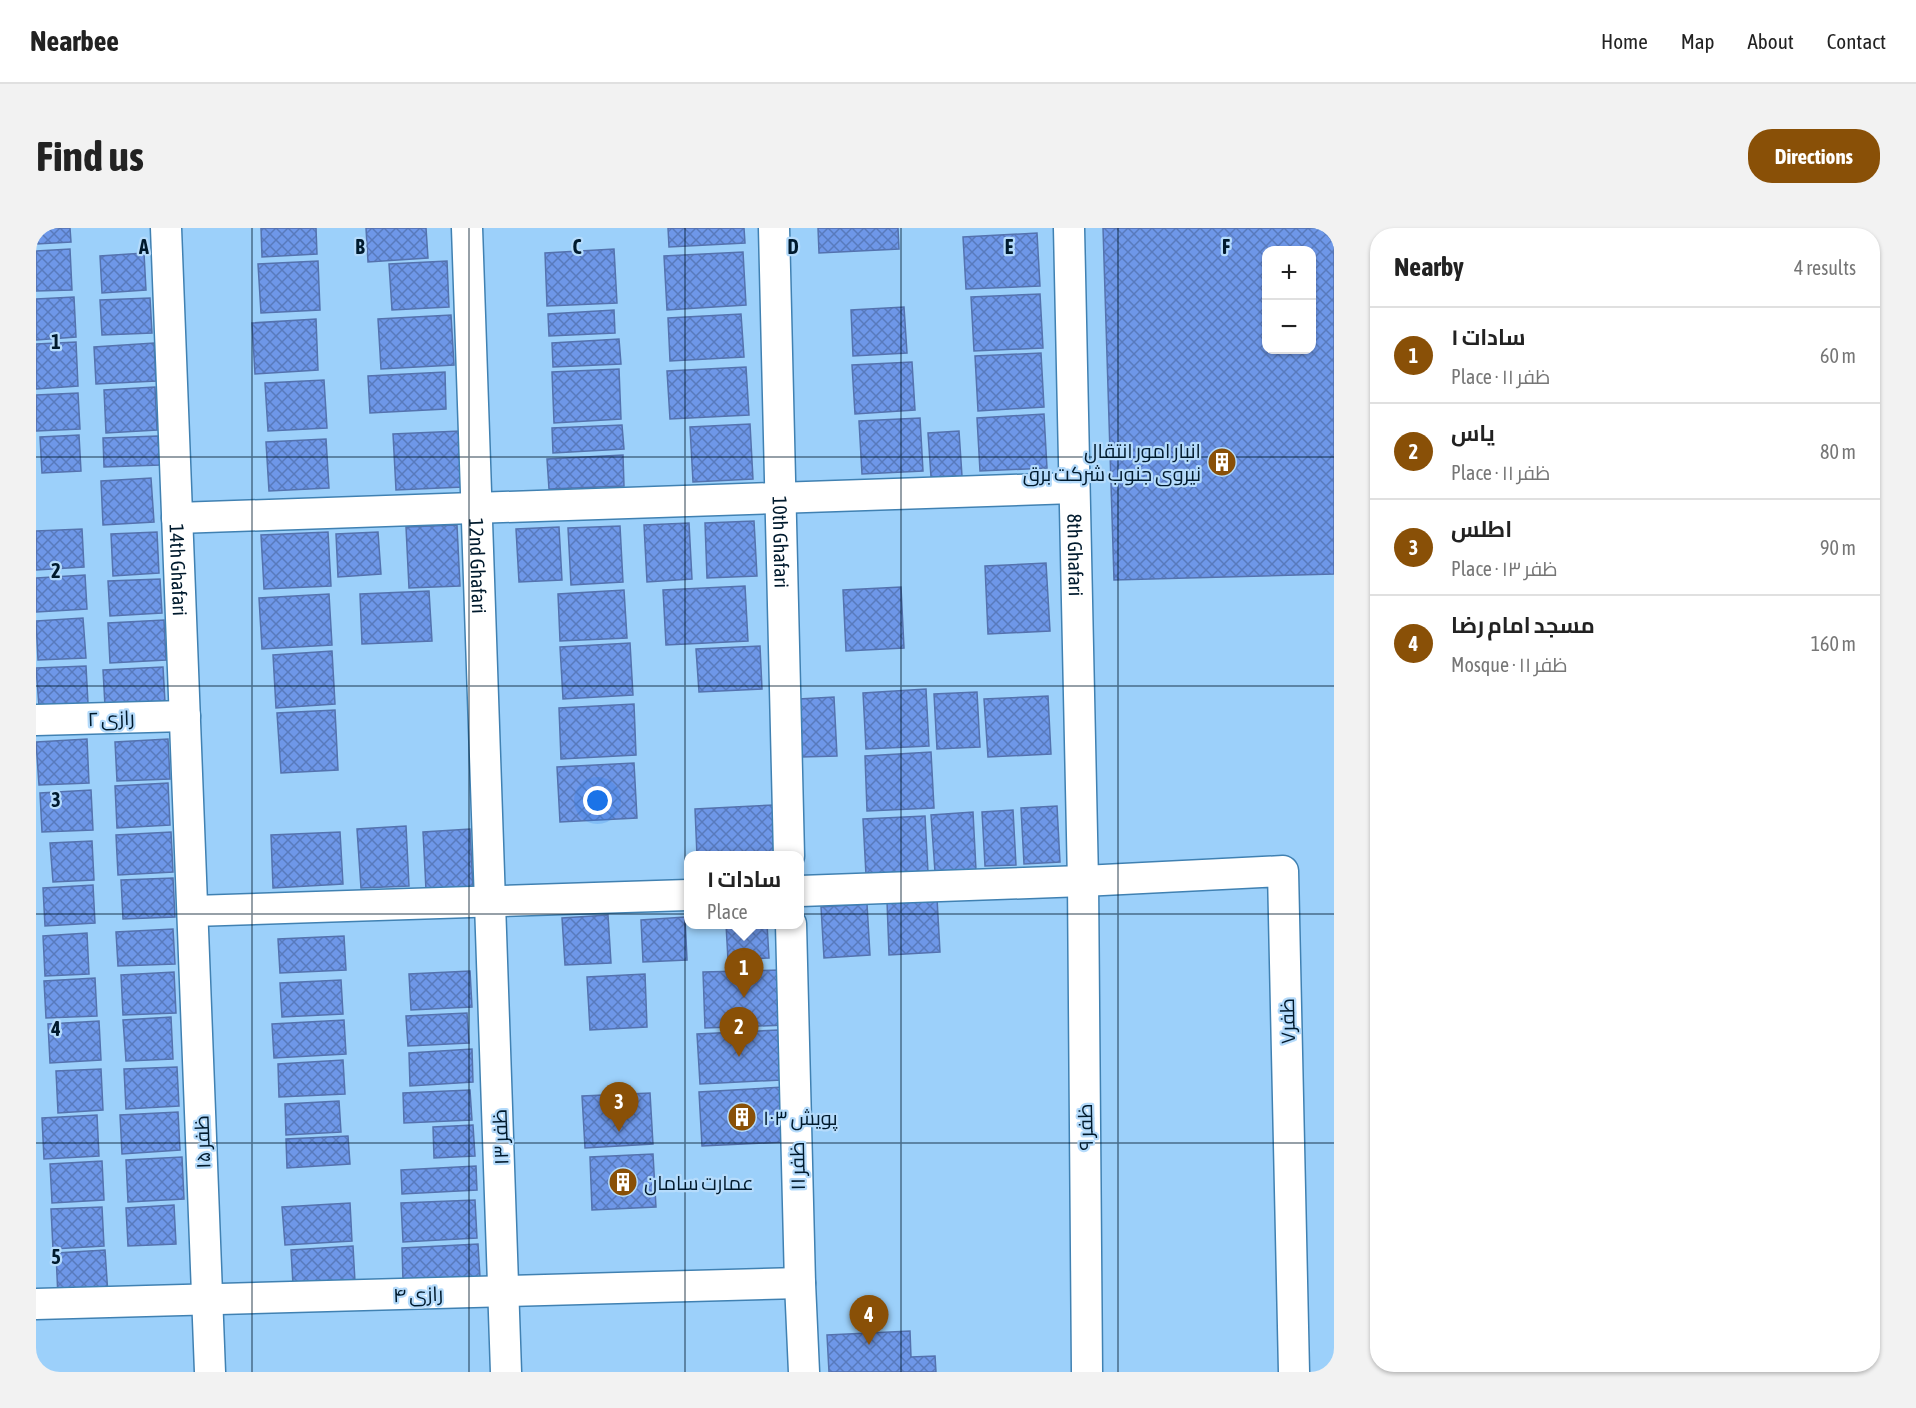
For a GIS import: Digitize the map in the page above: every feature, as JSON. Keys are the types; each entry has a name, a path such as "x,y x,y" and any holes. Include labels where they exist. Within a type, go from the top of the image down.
{"street":[{"name":"14th Ghafari","path":"166,228 193,911"},
{"name":"12nd Ghafari","path":"467,228 491,902"},
{"name":"10th Ghafari","path":"774,228 789,851"},
{"name":"8th Ghafari","path":"1069,228 1083,881"},
{"path":"177,518 1074,488"},
{"name":"رازی ۲","path":"36,720 185,716"},
{"name":"ظفر۷","path":"1083,881 1283,871 1294,1372"},
{"path":"804,891 1083,881"},
{"name":"ظفر ۹","path":"1083,881 1087,1372"},
{"path":"193,911 684,895"},
{"name":"ظفر ۱۳","path":"491,902 507,1372"},
{"name":"ظفر ۱۵","path":"193,911 210,1372"},
{"name":"ظفر ۱۱","path":"791,929 804,1372"},
{"name":"رازی ۴","path":"36,1304 800,1283"}],"building":[{"path":"36,228 70,228 71,242 36,244"},
{"path":"261,228 316,228 317,254 262,257"},
{"path":"366,228 426,228 428,258 368,262"},
{"path":"668,228 744,228 745,243 669,247"},
{"path":"818,228 898,228 899,249 819,253"},
{"name":"انبار امور انتقال نیروی جنوب شرکت برق","path":"1103,228 1334,228 1334,574 1114,580"},
{"path":"1037,233 1040,286 966,289 963,237"},
{"path":"70,249 72,290 36,291 36,251"},
{"path":"614,249 617,303 547,306 545,253"},
{"path":"743,252 746,305 667,310 664,256"},
{"path":"144,253 146,290 102,293 100,256"},
{"path":"318,261 320,310 261,313 258,264"},
{"path":"447,261 449,307 392,310 389,264"},
{"path":"1040,294 1043,348 974,351 971,297"},
{"path":"74,297 76,337 36,340 36,299"},
{"path":"150,298 152,333 102,335 100,300"},
{"path":"904,307 907,353 853,356 851,310"},
{"path":"614,310 615,333 549,336 548,314"},
{"path":"741,314 744,357 670,361 668,318"},
{"path":"451,315 454,365 381,369 378,319"},
{"path":"316,319 318,370 255,374 252,323"},
{"path":"619,339 621,364 553,367 552,343"},
{"path":"76,342 78,386 36,389 36,344"},
{"path":"154,343 156,381 96,384 94,347"},
{"path":"1041,353 1044,407 978,411 975,356"},
{"path":"912,362 915,410 855,414 852,365"},
{"path":"746,367 749,415 670,419 667,371"},
{"path":"619,369 621,419 554,423 552,372"},
{"path":"445,372 446,409 370,413 368,376"},
{"path":"324,380 327,428 268,431 265,383"},
{"path":"155,387 157,430 106,433 104,390"},
{"path":"78,393 80,429 36,431 36,395"},
{"path":"1044,414 1047,468 980,471 977,418"},
{"path":"920,418 923,471 862,474 859,421"},
{"path":"750,424 753,479 693,482 690,427"},
{"path":"622,425 624,449 553,453 552,428"},
{"path":"460,431 463,487 396,490 393,434"},
{"path":"959,431 962,476 931,477 928,433"},
{"path":"79,435 81,471 42,473 40,437"},
{"path":"158,436 160,465 104,467 103,438"},
{"path":"326,439 329,488 269,491 266,442"},
{"path":"623,455 624,486 549,489 547,459"},
{"path":"151,478 154,522 103,525 101,481"},
{"path":"754,521 757,576 707,578 705,523"},
{"path":"689,523 692,579 647,582 644,525"},
{"path":"457,525 460,586 409,588 406,527"},
{"path":"620,526 623,582 571,585 568,528"},
{"path":"559,527 562,580 519,582 516,529"},
{"path":"82,529 84,567 36,570 36,531"},
{"path":"157,532 159,573 113,576 111,534"},
{"path":"328,532 331,586 264,589 261,535"},
{"path":"378,532 381,574 338,577 336,534"},
{"path":"1046,563 1050,631 988,634 985,566"},
{"path":"85,575 87,609 36,612 36,578"},
{"path":"160,579 162,613 110,616 108,581"},
{"path":"745,586 748,641 666,645 663,590"},
{"path":"901,587 904,648 846,651 843,590"},
{"path":"624,590 627,638 560,641 558,594"},
{"path":"429,591 432,641 362,644 360,594"},
{"path":"329,594 332,645 262,649 259,598"},
{"path":"83,618 86,658 38,660 36,621"},
{"path":"164,620 166,660 110,663 108,623"},
{"path":"630,643 633,695 563,699 560,647"},
{"path":"760,646 762,689 699,692 696,649"},
{"path":"332,651 335,704 276,708 273,655"},
{"path":"86,666 88,703 39,706 36,668"},
{"path":"163,667 165,702 105,706 103,670"},
{"path":"926,689 929,746 866,749 863,693"},
{"path":"977,692 980,747 937,749 934,694"},
{"path":"1048,696 1051,754 988,757 984,699"},
{"path":"834,697 837,756 802,757 799,699"},
{"path":"634,704 636,755 561,759 559,708"},
{"path":"335,710 338,770 281,773 277,713"},
{"path":"87,739 89,783 39,785 36,742"},
{"path":"168,739 170,779 117,781 115,742"},
{"path":"931,752 934,808 867,811 865,756"},
{"path":"634,763 637,818 560,822 557,767"},
{"path":"168,783 170,825 117,828 115,786"},
{"path":"91,790 93,830 42,832 40,793"},
{"path":"774,805 776,851 697,851 695,809"},
{"path":"1057,806 1060,862 1024,864 1021,808"},
{"path":"1013,810 1016,865 985,866 982,812"},
{"path":"973,812 976,870 935,872 931,815"},
{"path":"925,816 928,872 866,875 863,819"},
{"path":"406,826 409,886 361,888 357,829"},
{"path":"470,829 473,888 426,890 423,832"},
{"path":"171,832 173,872 118,875 116,835"},
{"path":"340,832 343,884 273,888 271,835"},
{"path":"92,841 94,880 53,882 50,843"},
{"path":"173,878 175,917 123,919 121,880"},
{"path":"93,885 95,923 45,926 43,888"},
{"path":"937,898 940,952 889,955 887,901"},
{"path":"867,904 870,955 824,958 821,907"},
{"path":"608,915 611,963 565,965 562,918"},
{"path":"684,917 687,960 643,962 641,920"},
{"path":"173,929 175,964 118,966 116,932"},
{"path":"726,929 767,929 769,958 728,960"},
{"path":"87,933 89,974 45,976 43,936"},
{"path":"344,936 346,970 280,973 278,939"},
{"path":"782,970 787,1025 705,1028 703,972"},
{"path":"470,971 472,1007 411,1010 409,974"},
{"path":"174,972 176,1013 123,1015 121,975"},
{"path":"645,974 647,1027 590,1030 587,977"},
{"path":"95,978 97,1016 46,1018 44,981"},
{"path":"341,980 343,1014 282,1017 280,983"},
{"path":"467,1013 469,1043 408,1046 406,1016"},
{"path":"171,1017 173,1059 126,1061 123,1020"},
{"path":"344,1020 346,1054 274,1058 272,1024"},
{"path":"99,1021 101,1060 50,1063 48,1024"},
{"path":"778,1030 781,1080 700,1084 697,1034"},
{"path":"472,1049 473,1082 410,1086 409,1053"},
{"path":"343,1060 345,1094 279,1097 278,1064"},
{"path":"177,1067 179,1106 126,1109 124,1069"},
{"path":"101,1069 103,1110 58,1113 56,1071"},
{"name":"پویش ۱۰۳","path":"783,1087 786,1142 702,1146 699,1092"},
{"path":"470,1090 472,1120 404,1123 403,1093"},
{"path":"650,1093 653,1144 585,1148 582,1096"},
{"path":"339,1101 341,1132 286,1135 285,1104"},
{"path":"178,1112 180,1150 122,1154 120,1115"},
{"path":"97,1115 99,1156 44,1159 42,1118"},
{"path":"473,1125 475,1156 434,1158 433,1127"},
{"path":"348,1136 350,1164 287,1168 286,1139"},
{"name":"عمارت سامان","path":"653,1154 656,1207 592,1210 590,1157"},
{"path":"182,1157 184,1199 128,1202 126,1160"},
{"path":"102,1161 104,1200 52,1203 50,1164"},
{"path":"476,1166 477,1190 402,1194 401,1170"},
{"path":"475,1200 477,1238 403,1242 401,1203"},
{"path":"350,1203 352,1241 285,1245 282,1207"},
{"path":"174,1205 176,1244 128,1246 126,1208"},
{"path":"102,1207 104,1246 53,1249 51,1209"},
{"path":"478,1244 480,1277 403,1281 402,1248"},
{"path":"353,1246 355,1282 293,1285 291,1250"},
{"path":"105,1250 108,1295 58,1298 56,1253"},
{"path":"910,1331 911,1357 935,1356 936,1372 829,1372 827,1335"}],"place":[{"name":"انبار امور انتقال نیروی جنوب شرکت برق","path":"1222,462"},
{"name":"سادات ۱","path":"744,998"},
{"name":"یاس","path":"739,1057"},
{"name":"پویش ۱۰۳","path":"742,1117"},
{"name":"اطلس","path":"619,1132"},
{"name":"عمارت سامان","path":"623,1182"},
{"name":"مسجد امام رضا","path":"869,1345"}]}
